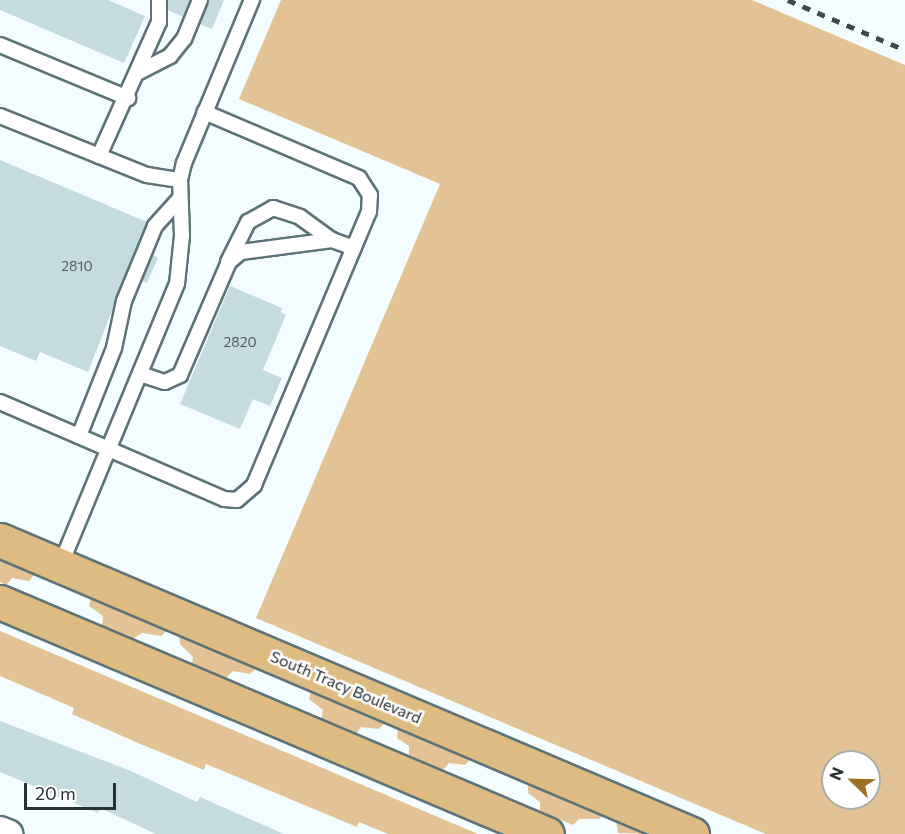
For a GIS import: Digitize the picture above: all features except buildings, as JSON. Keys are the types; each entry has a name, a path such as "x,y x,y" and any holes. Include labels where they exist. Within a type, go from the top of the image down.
{"main road":[{"name":"South Tracy Boulevard","path":"0,540 692,834"},
{"path":"0,602 547,834"}],"street":[{"path":"0,831 8,834"}],"lane":[{"path":"99,156 128,98 159,22 159,0"},
{"path":"138,72 170,56 184,39 200,0"},
{"path":"60,566 177,284 182,236 180,180 204,112 252,0"},
{"path":"0,45 128,98"},
{"path":"0,402 224,499 237,500 247,495 369,212 370,195 359,178 204,112"},
{"path":"0,116 147,175 180,180"},
{"path":"79,435 114,348 124,301 155,226 179,199"},
{"path":"140,374 165,382 180,375 239,237 261,212 285,211 332,240 354,248"},
{"path":"222,277 229,262 254,248 332,240"}],"shaded area":[{"path":"281,0 752,0 905,65 905,834 766,834 256,618 440,184 239,99"},
{"path":"0,559 35,574 29,581 12,578 6,585 0,582"},
{"path":"91,597 168,630 161,636 142,633 133,639 102,626 103,616 89,606"},
{"path":"0,631 478,834 388,834 359,822 357,827 206,764 204,770 138,743 72,714 74,708 0,676"},
{"path":"179,635 257,668 250,674 233,671 226,678 192,664 193,657 180,644"},
{"path":"311,691 385,722 379,729 361,727 356,734 321,719 323,710 309,699"},
{"path":"398,728 472,758 465,765 449,763 443,770 409,755 409,746 397,738"},
{"path":"528,783 602,814 600,819 579,819 573,825 540,811 540,802 528,793"},
{"path":"616,820 650,834 618,833"}],"railway":[{"path":"788,0 905,50"}]}
